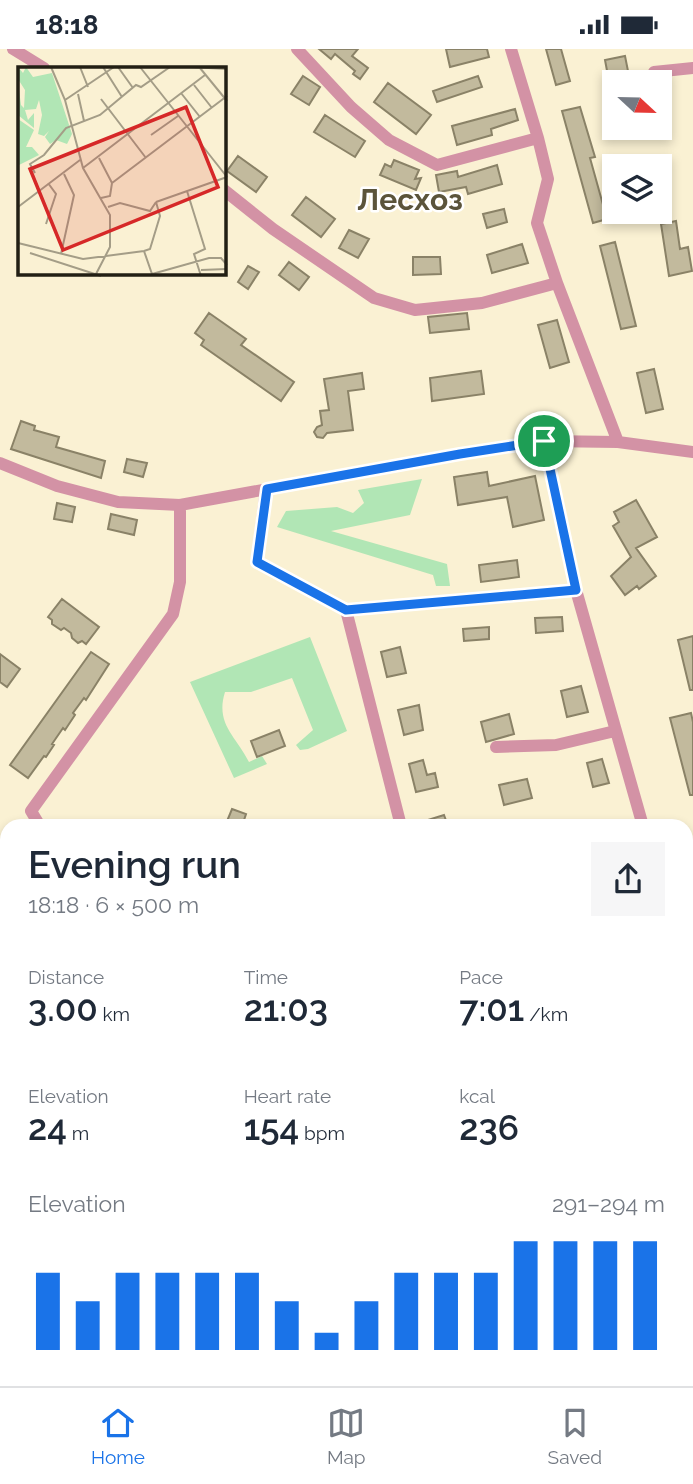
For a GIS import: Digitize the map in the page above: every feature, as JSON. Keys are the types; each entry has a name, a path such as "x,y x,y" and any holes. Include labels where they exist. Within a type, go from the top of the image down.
{"street":[{"path":"13,49 42,67"},
{"path":"297,49 351,107 390,140 437,165 538,138"},
{"path":"511,49 548,179 537,223 618,442"},
{"path":"672,70 693,68"},
{"path":"226,192 273,229 374,298 415,310 482,303 557,283"},
{"path":"544,441 576,590 641,819"},
{"path":"0,463 57,486 118,502 180,505 544,441 618,442 693,452"},
{"path":"267,489 257,562 346,610 576,590"},
{"path":"36,819 31,811 173,614 180,582 180,505"},
{"path":"346,610 399,819"},
{"path":"496,747 556,745 615,731"}],"green space":[{"path":"422,479 410,515 331,531 447,564 450,586 436,586 433,575 277,527 286,511 337,507 353,513 364,503 358,490"},
{"path":"310,637 347,731 300,750 296,745 313,730 292,678 251,692 225,692 223,713 228,729 249,762 262,756 267,764 234,778 190,682"}],"building":[{"path":"319,49 358,49 352,56 368,68 360,79 353,74 355,71 335,54 331,59"},
{"path":"446,49 487,49 489,57 450,67"},
{"path":"546,49 561,49 570,81 556,85"},
{"path":"625,56 628,70 607,70 605,60"},
{"path":"303,76 320,87 309,105 291,94"},
{"path":"478,76 482,87 437,102 433,91"},
{"path":"388,83 431,115 416,134 374,102"},
{"path":"580,107 595,157 590,158 602,201 602,220 593,223 562,111"},
{"path":"515,109 518,120 491,129 492,135 457,145 452,126"},
{"path":"325,115 365,141 355,157 314,132"},
{"path":"238,156 267,177 256,192 227,171"},
{"path":"394,160 419,170 415,179 421,178 416,190 380,175 385,164 391,167"},
{"path":"497,165 502,184 468,194 466,187 439,192 436,175 457,171 458,177"},
{"path":"306,197 335,219 321,237 292,215"},
{"path":"504,209 507,222 487,228 483,214"},
{"path":"676,221 680,249 688,247 692,271 669,276 661,224 672,224"},
{"path":"349,230 369,239 358,258 339,248"},
{"path":"615,242 636,326 621,329 600,246"},
{"path":"522,244 528,263 492,273 487,255"},
{"path":"413,257 440,257 441,274 413,275"},
{"path":"289,262 309,277 299,290 279,275"},
{"path":"248,266 259,272 248,289 238,282"},
{"path":"209,313 246,339 241,345 294,382 281,401 201,345 204,340 195,333"},
{"path":"467,313 469,329 430,333 428,317"},
{"path":"557,320 569,362 550,368 538,325"},
{"path":"654,369 663,409 646,413 637,373"},
{"path":"481,371 484,394 432,401 430,378"},
{"path":"362,373 364,389 348,391 353,430 327,433 323,438 317,437 314,432 322,425 320,411 329,410 324,379"},
{"path":"21,421 35,426 34,430 59,437 56,447 105,461 101,478 11,449"},
{"path":"127,459 147,463 143,477 124,472"},
{"path":"487,472 489,486 535,476 544,520 513,527 507,497 458,505 454,477"},
{"path":"636,500 657,537 636,548 656,576 639,589 637,586 625,595 611,576 631,557 613,526 619,522 614,512"},
{"path":"57,503 75,507 72,522 54,519"},
{"path":"111,514 137,520 134,535 108,529"},
{"path":"517,560 519,577 481,582 479,565"},
{"path":"62,599 99,627 86,644 82,641 78,643 71,633 52,624 48,617"},
{"path":"562,617 563,631 536,633 535,618"},
{"path":"489,627 489,639 464,641 463,629"},
{"path":"693,636 693,690 690,690 678,640"},
{"path":"400,647 406,673 387,677 381,652"},
{"path":"91,652 109,664 86,700 84,698 73,713 75,715 65,730 63,728 52,744 54,745 46,757 44,756 28,778 10,765"},
{"path":"0,654 20,669 7,687 0,682"},
{"path":"581,686 588,712 567,717 561,691"},
{"path":"419,705 423,730 404,735 398,710"},
{"path":"691,713 693,795 690,795 670,718"},
{"path":"509,714 514,734 486,742 481,722"},
{"path":"279,730 285,746 257,757 251,741"},
{"path":"602,759 609,783 593,787 587,763"},
{"path":"423,760 427,775 435,773 438,787 416,792 409,764"},
{"path":"527,779 532,798 504,805 499,785"},
{"path":"232,809 246,814 244,819 228,819"}],"district":[{"name":"Лесхоз","path":"410,199"}],"route":[{"path":"544,441 576,590 346,610 257,562 267,489 544,441"}]}
